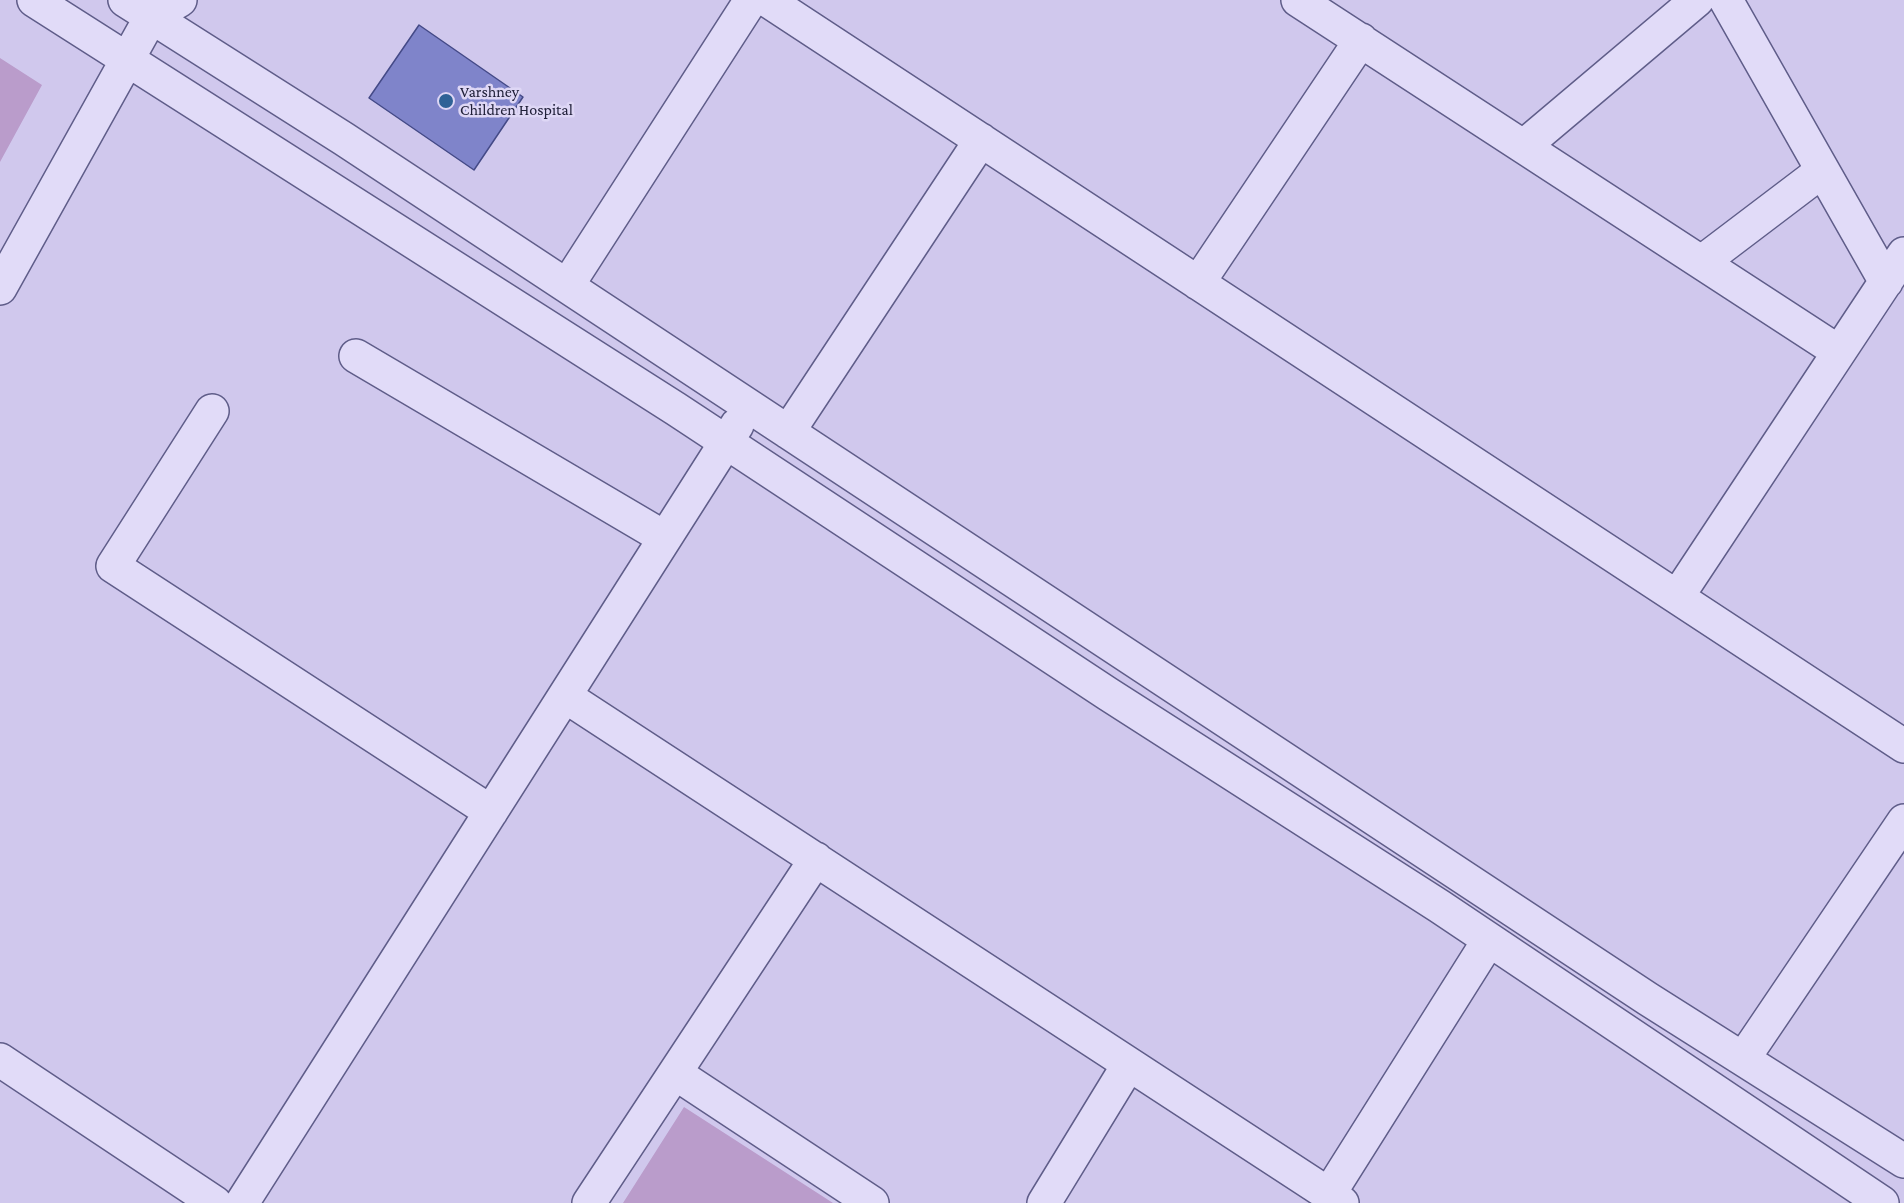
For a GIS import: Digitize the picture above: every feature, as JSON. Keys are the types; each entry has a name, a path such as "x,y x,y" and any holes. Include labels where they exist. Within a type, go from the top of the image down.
{"street":[{"path":"34,0 726,442 1108,694 1489,940 1860,1186 1882,1203"},
{"path":"138,8 180,0"},
{"path":"567,286 751,0"},
{"path":"767,0 1904,746"},
{"path":"1299,0 1337,9 1361,40 1839,352"},
{"path":"1524,147 1697,0"},
{"path":"1726,0 1886,282"},
{"path":"0,288 127,60 138,8"},
{"path":"138,8 344,139 1743,1059 1904,1161"},
{"path":"1198,283 1361,40"},
{"path":"788,432 981,140"},
{"path":"1702,262 1822,171"},
{"path":"1677,597 1904,254"},
{"path":"356,356 665,538"},
{"path":"243,1203 748,406"},
{"path":"212,411 113,566 491,812"},
{"path":"565,696 1336,1199 1489,940"},
{"path":"1743,1059 1904,821"},
{"path":"589,1203 816,859"},
{"path":"0,1060 214,1203"},
{"path":"1044,1203 1129,1064"},
{"path":"675,1073 872,1203"}],"shaded area":[{"path":"0,58 42,85 0,162"},
{"path":"684,1107 833,1203 623,1203"}],"building":[{"path":"419,25 523,97 474,170 369,98"}],"place":[{"name":"Varshney Children Hospital","path":"446,101"}]}
